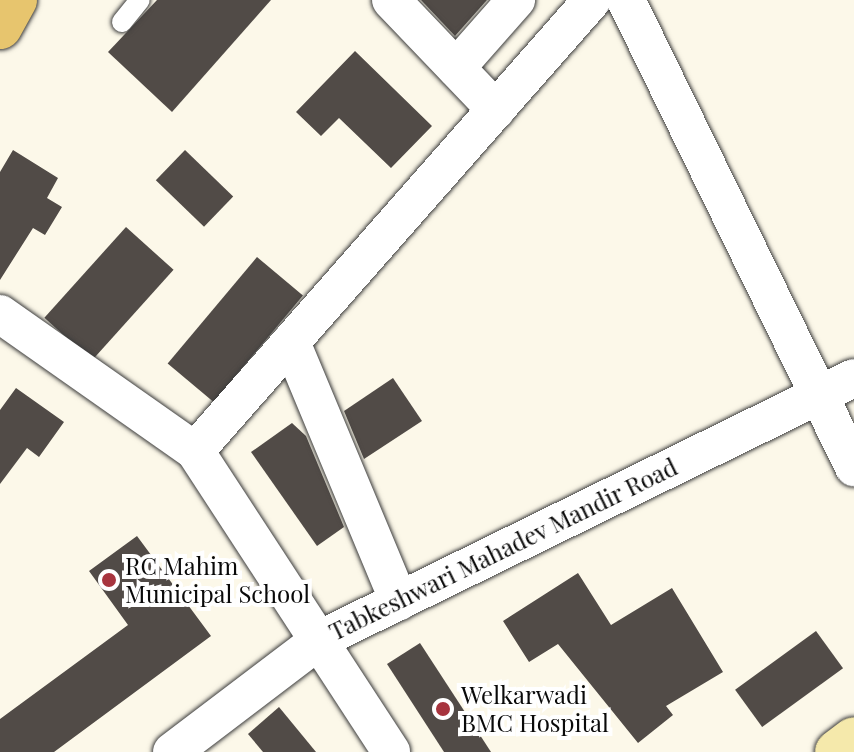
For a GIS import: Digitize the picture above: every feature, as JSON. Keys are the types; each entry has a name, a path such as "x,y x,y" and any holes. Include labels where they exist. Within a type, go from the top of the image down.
{"main road":[{"path":"0,27 15,0"}],"street":[{"path":"391,0 496,110"},
{"path":"456,68 516,0"},
{"path":"524,0 560,38"},
{"path":"195,451 592,0"},
{"path":"626,0 815,396 854,467"},
{"path":"0,314 195,451 321,639 391,752"},
{"path":"291,342 399,601"},
{"name":"Tabkeshwari Mahadev Mandir Road","path":"172,752 321,639 854,378"},
{"path":"837,752 854,739"}],"lane":[{"path":"122,22 140,0"}],"building":[{"path":"157,0 271,0 172,112 108,52"},
{"path":"421,0 487,0 455,36"},
{"path":"355,51 432,126 391,168 339,118 321,136 296,112"},
{"path":"13,150 58,178 47,198 62,207 45,235 33,228 0,280 0,172"},
{"path":"185,150 233,197 204,227 156,180"},
{"path":"126,227 174,270 92,360 44,318"},
{"path":"257,257 303,296 214,402 168,363"},
{"path":"393,378 422,421 364,459 344,411"},
{"path":"16,388 64,422 39,457 27,448 0,484 0,410"},
{"path":"292,423 306,436 344,527 317,546 251,452"},
{"path":"137,536 211,636 54,752 0,752 0,719 128,625 89,571"},
{"path":"578,573 611,625 672,588 723,672 666,706 673,715 638,743 558,644 529,662 503,621"},
{"path":"816,631 843,668 762,727 735,690"},
{"path":"420,643 491,752 444,752 387,664"},
{"path":"279,707 316,752 263,752 248,734"}],"place":[{"name":"RC Mahim Municipal School","path":"109,580"},
{"name":"Welkarwadi BMC Hospital","path":"443,709"}]}
